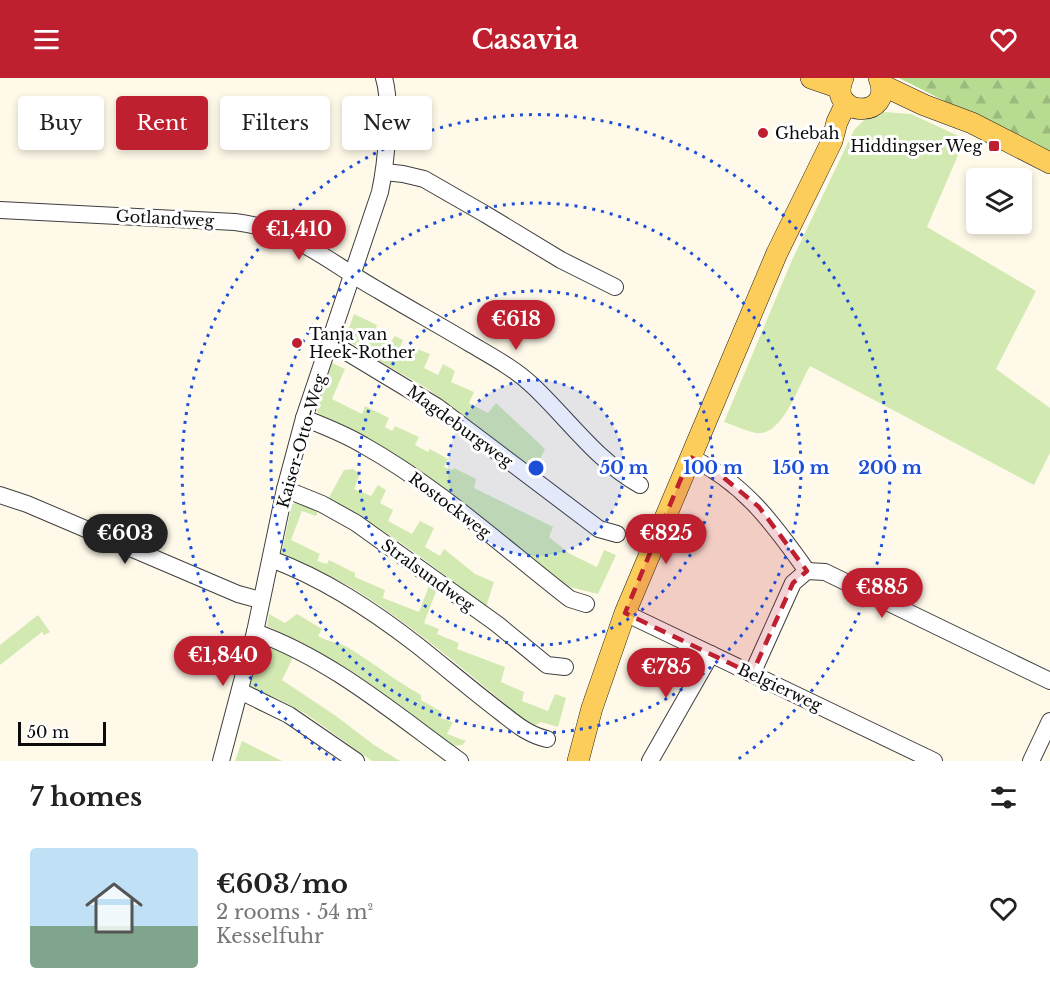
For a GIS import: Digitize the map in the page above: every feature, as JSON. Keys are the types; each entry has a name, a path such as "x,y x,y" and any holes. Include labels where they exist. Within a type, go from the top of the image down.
{"main road":[{"path":"811,78 861,92 924,105 956,116 1050,163"},
{"path":"578,761 591,708 625,613 690,457 777,253 832,141 837,122 861,92"}],"street":[{"name":"Kaiser-Otto-Weg","path":"220,761 255,632 285,489 304,418 376,208 385,172 388,82"},
{"path":"385,172 424,179 561,260 615,287"},
{"name":"Gotlandweg","path":"0,210 255,224 297,240 514,370 533,386 579,434 624,475 640,485"},
{"name":"Magdeburgweg","path":"330,342 420,395 599,529 617,534"},
{"name":"Rostockweg","path":"304,418 352,438 401,468 446,500 570,600 586,604"},
{"path":"690,457 712,468 759,507 807,571"},
{"name":"Stralsundweg","path":"285,489 322,504 356,523 497,624 547,665 565,667"},
{"path":"0,495 27,504 238,594 260,600"},
{"path":"271,559 297,569 359,603 529,733 547,739"},
{"path":"752,674 793,584 807,571 825,572 1050,681"},
{"name":"Belgierweg","path":"625,613 771,685 934,761"},
{"path":"255,632 289,646 339,675 460,761"},
{"path":"650,761 711,654"},
{"path":"240,691 289,715 356,761"},
{"path":"1031,761 1050,722"}],"highlighted area":[{"path":"690,457 712,468 759,507 807,571 793,583 752,674 625,613"}],"green space":[{"path":"899,78 1050,78 1050,154"},
{"path":"884,112 911,114 965,139 927,227 1036,291 996,369 1050,408 1050,453 1034,485 810,366 789,408 774,427 766,432 756,433 724,422 792,260 854,130 863,121"},
{"path":"354,314 377,325 373,336 389,344 395,336 403,340 398,352 412,358 417,349 430,354 424,368 438,375 443,364 455,371 451,382 474,392 469,403 488,413 496,403 545,449 534,471 428,389 345,339"},
{"path":"332,363 345,369 332,399 362,414 365,406 389,418 385,427 392,431 395,426 419,437 415,445 428,452 430,449 448,459 444,467 452,470 454,468 476,479 474,488 553,527 549,537 570,554 597,567 604,550 616,555 598,594 566,586 440,485 382,446 347,428 318,417 317,407"},
{"path":"353,469 360,474 354,489 371,496 378,485 386,490 380,503 393,510 388,521 412,534 420,521 434,528 425,547 440,556 444,549 475,574 494,582 486,607 390,535 328,499 344,470"},
{"path":"302,501 319,509 316,516 302,511 291,540 320,554 317,561 327,564 329,560 355,573 355,577 385,590 383,598 419,612 430,583 437,589 424,623 439,629 437,634 459,643 457,649 505,667 501,682 524,692 522,701 548,711 555,694 566,698 558,727 541,722 532,727 448,656 382,607 340,581 281,555 292,504"},
{"path":"269,614 285,623 297,614 322,629 318,636 349,648 421,695 421,700 442,712 440,718 453,722 447,734 466,741 462,745 453,746 379,692 305,644 267,626"},
{"path":"38,615 50,632 44,635 42,632 0,665 0,645"},
{"path":"263,641 294,655 282,680 400,761 372,761 306,714 278,699 249,688"},
{"path":"242,741 282,761 235,761"}],"place":[{"name":"Ghebah","path":"763,133"},
{"name":"Hiddingser Weg","path":"994,146"},
{"name":"Tanja van Heek-Rother","path":"297,343"}]}
